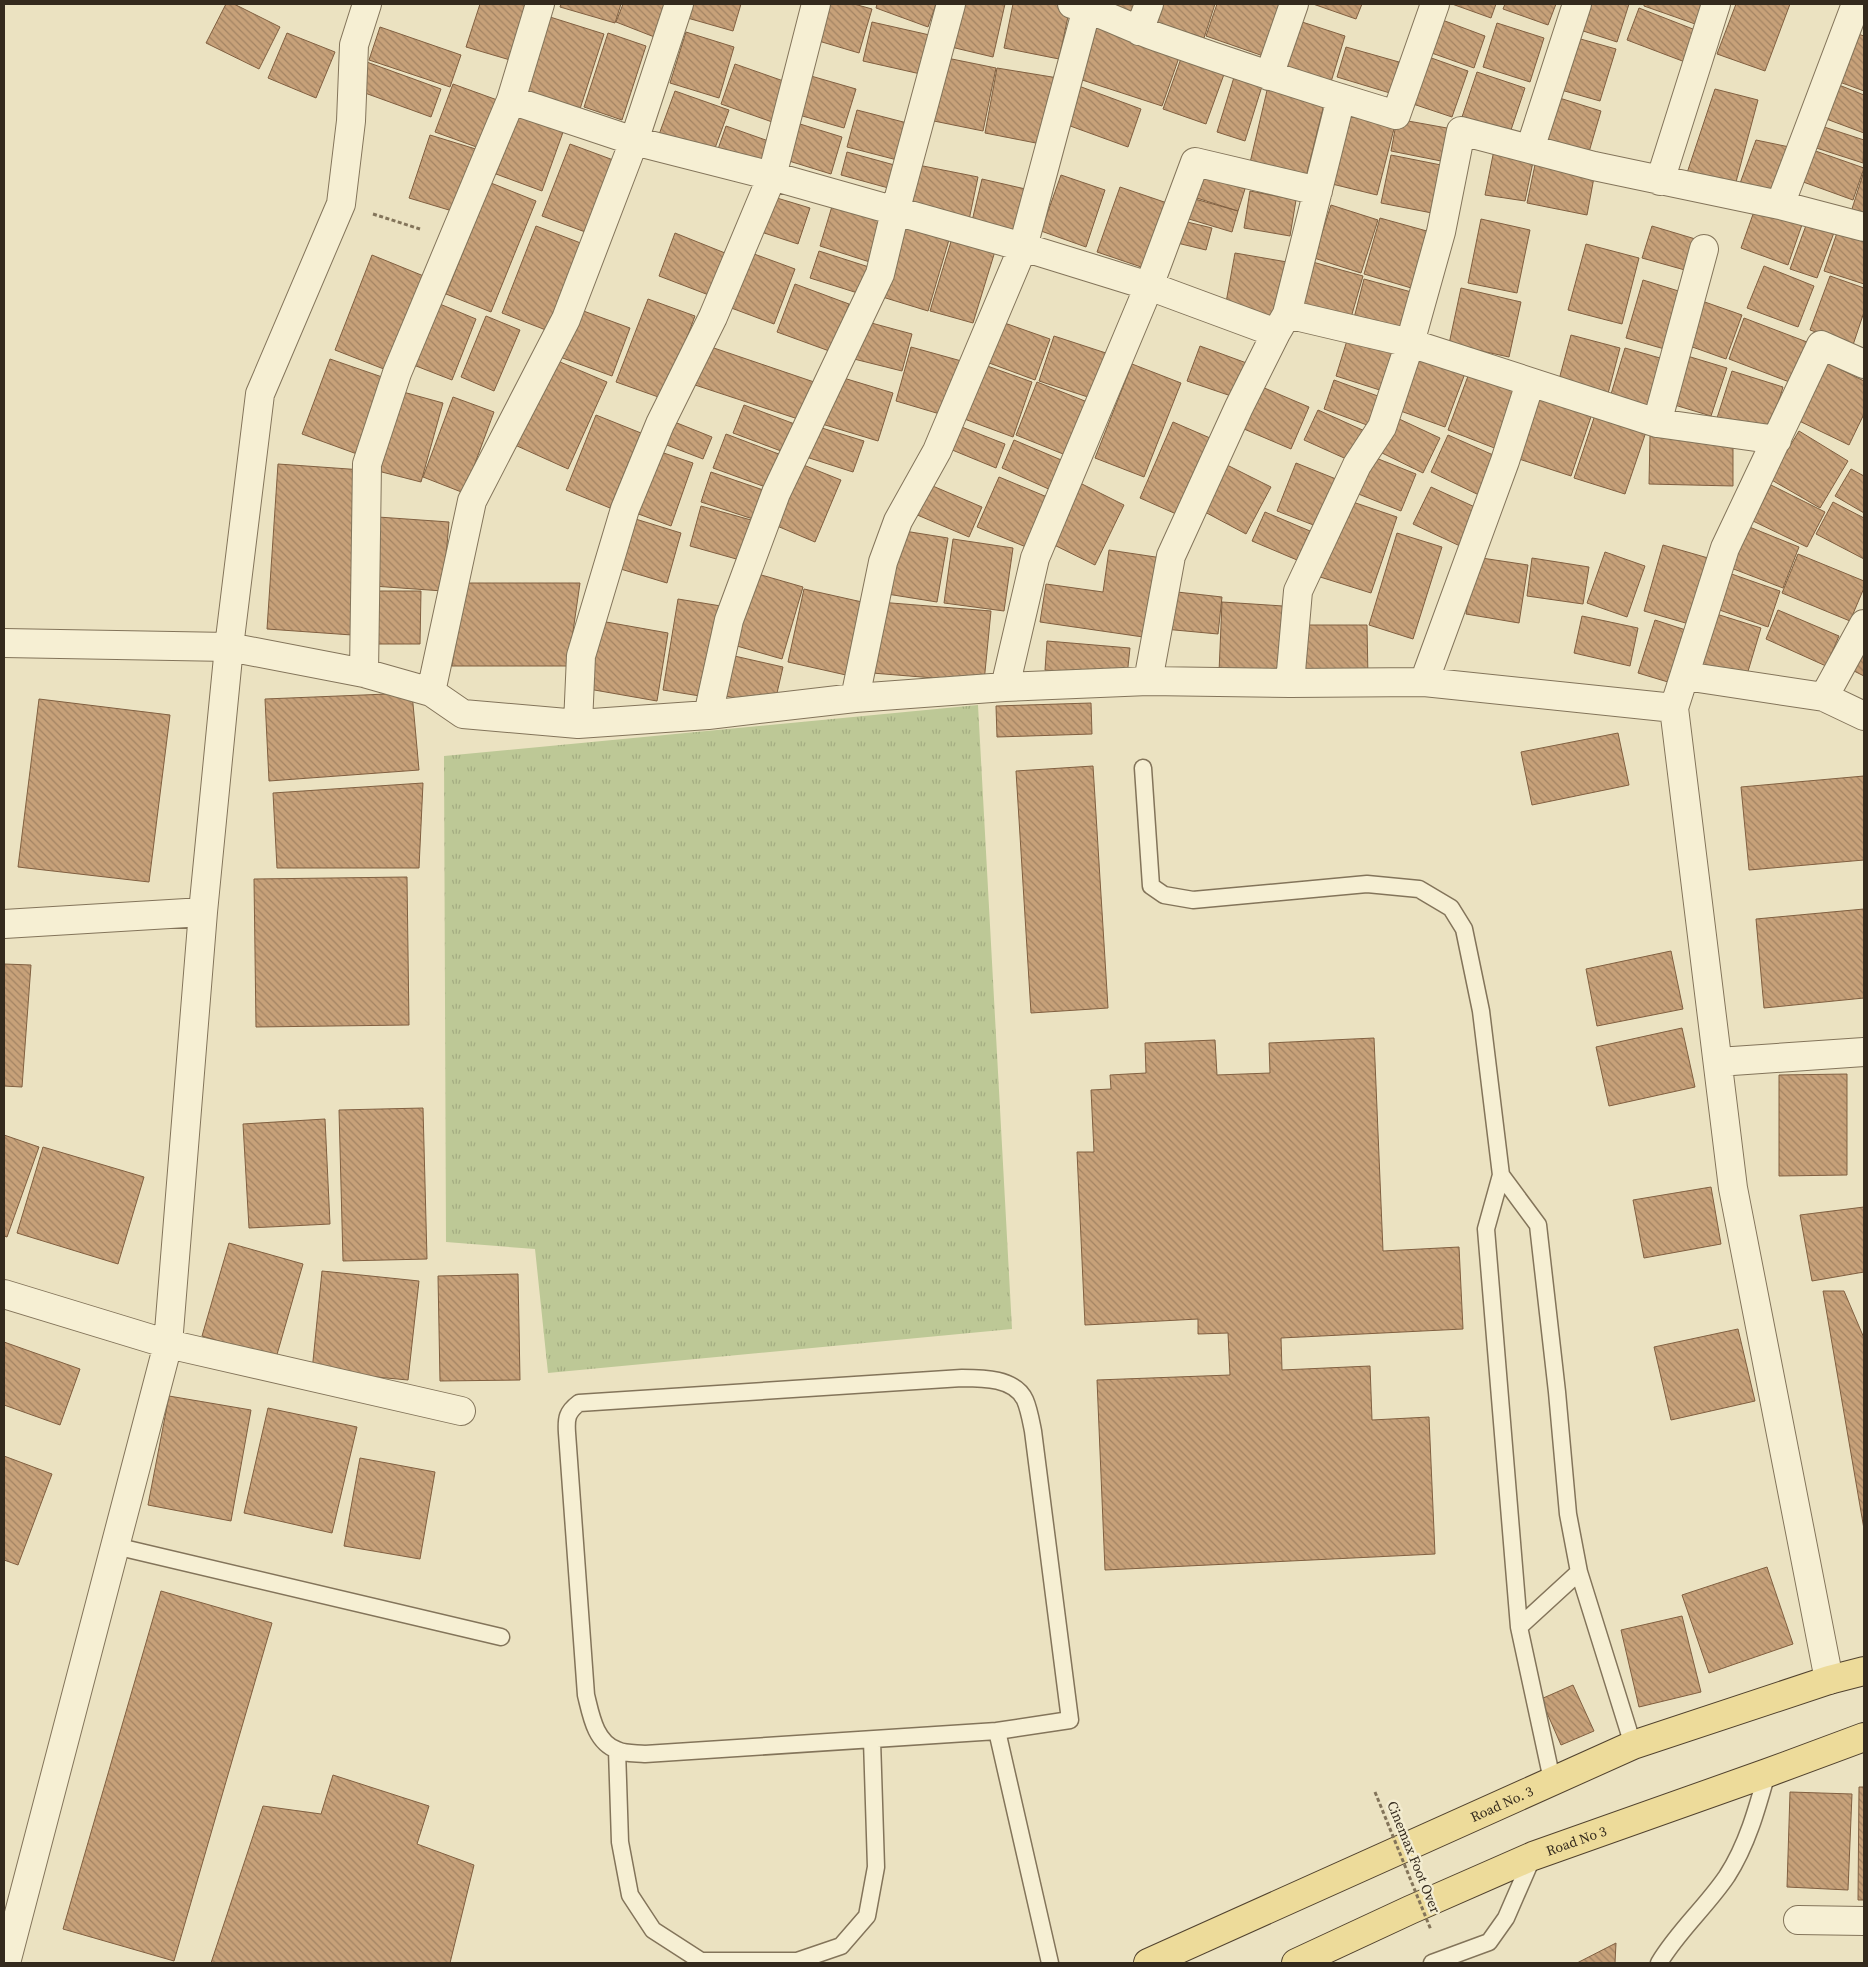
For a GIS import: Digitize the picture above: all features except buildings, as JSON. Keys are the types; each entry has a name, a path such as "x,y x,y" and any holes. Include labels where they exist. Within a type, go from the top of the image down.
{"main road":[{"name":"Road No. 3","path":"1148,1963 1633,1745 1829,1680 1864,1671"},
{"name":"Road No 3","path":"1296,1963 1533,1856 1767,1773 1864,1736"}],"street":[{"path":"6,1963 168,1344 203,912 229,647 260,394 341,204 350,120 354,45 367,4"},
{"path":"364,673 367,464 397,373 511,100 540,4"},
{"path":"431,692 472,501 566,319 634,141 679,4"},
{"path":"578,724 582,656 625,509 660,424 713,317 772,176 816,4"},
{"path":"708,715 728,620 772,502 880,274 894,212 951,4"},
{"path":"1139,30 1149,4"},
{"path":"1269,76 1294,4"},
{"path":"855,698 883,562 898,521 937,451 1023,247 1079,6 1139,30 1269,76 1396,115 1435,4"},
{"path":"1530,149 1577,4"},
{"path":"1660,181 1716,4"},
{"path":"1780,205 1856,4"},
{"path":"1148,682 1171,556 1239,407 1281,323 1318,191 1340,98"},
{"path":"511,100 634,141 772,176 1281,323 1410,343 1657,423 1777,440"},
{"path":"1290,683 1298,592 1357,465 1382,427 1410,343 1441,232 1461,131 1594,166 1780,205 1864,227"},
{"path":"1005,687 1035,558 1149,286 1195,162 1318,191"},
{"path":"1657,423 1704,249"},
{"path":"1829,1680 1733,1188 1674,708 1725,548 1821,344 1864,364"},
{"path":"1424,682 1505,461 1530,383"},
{"path":"1824,697 1864,624"},
{"path":"4,643 229,647 364,673 431,692 463,714 578,724 708,715 855,698 1005,687 1148,682 1424,682 1674,708"},
{"path":"1685,676 1824,697 1864,716"},
{"path":"4,924 203,912"},
{"path":"1718,1062 1864,1052"},
{"path":"4,1294 168,1344 461,1411"},
{"path":"1798,1920 1864,1920"}],"lane":[{"path":"1143,768 1151,886 1164,895 1193,900 1368,884 1419,889 1451,908 1464,929 1481,1011 1501,1175 1486,1229 1519,1627 1552,1780"},
{"path":"1501,1175 1538,1224 1557,1392 1568,1514 1579,1572 1633,1745"},
{"path":"962,1378 989,1378 1010,1384 1025,1399 1033,1431 1070,1720 998,1731 645,1754 617,1750 604,1740 593,1726 586,1695 566,1419 570,1410 579,1403 962,1378"},
{"path":"115,1546 501,1637"},
{"path":"1519,1627 1579,1572"},
{"path":"998,1731 1050,1963"},
{"path":"617,1750 620,1842 630,1895 652,1930 701,1961 796,1961 841,1946 867,1916 876,1867 872,1740"},
{"path":"1659,1963 1667,1950 1726,1876 1746,1840 1756,1815 1767,1773"},
{"path":"1432,1963 1489,1942 1506,1918 1533,1856"}],"path":[{"path":"341,204 454,239"},
{"name":"Cinemax Foot Over","path":"1375,1792 1431,1930"}],"green space":[{"path":"978,705 1012,1329 548,1373 535,1249 446,1242 444,756"}]}
